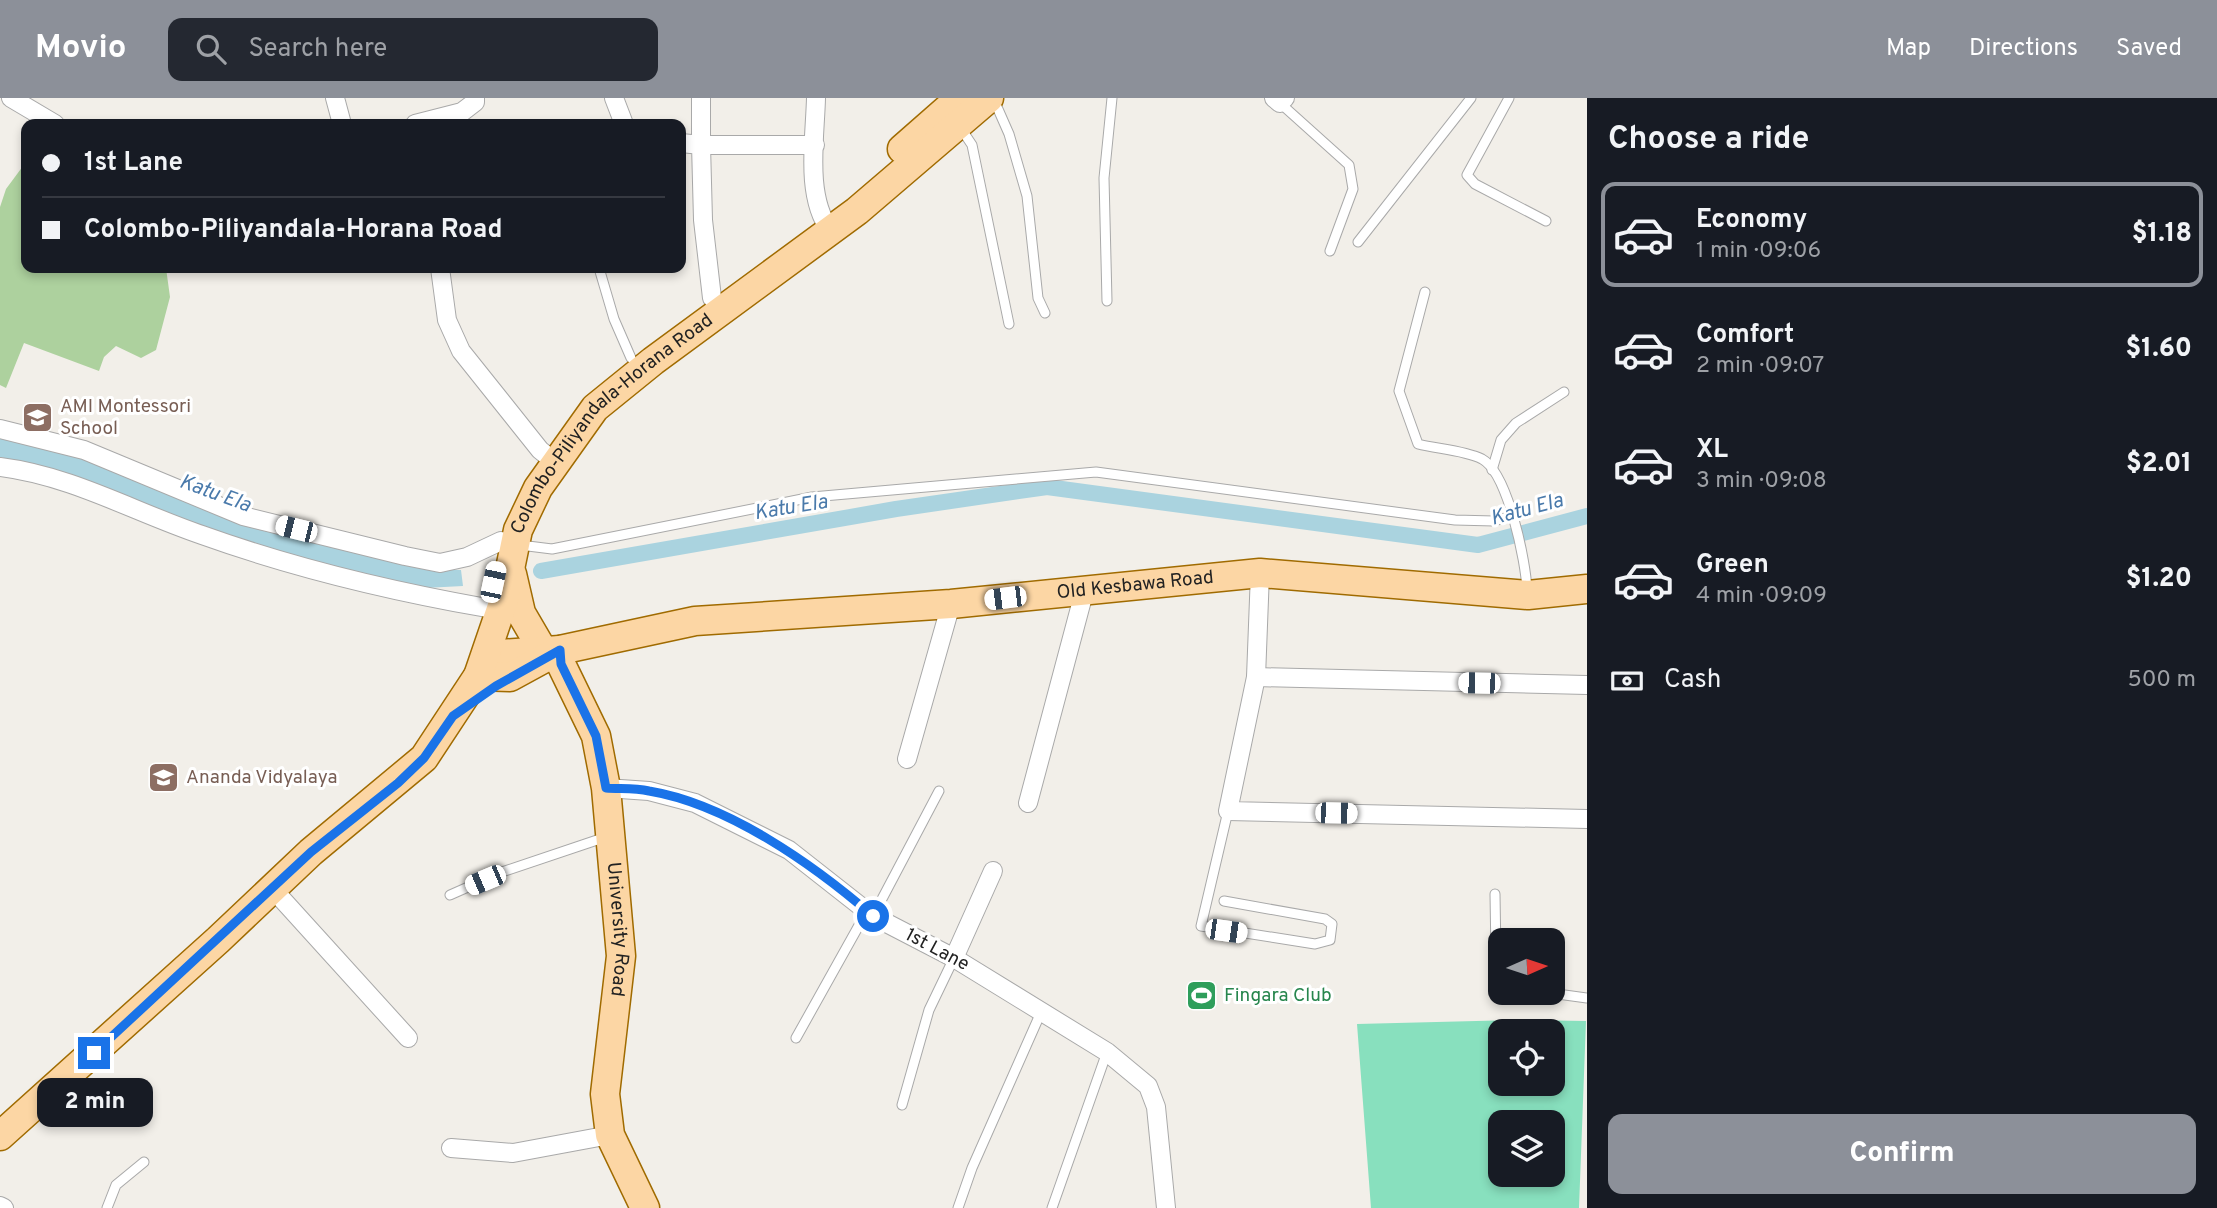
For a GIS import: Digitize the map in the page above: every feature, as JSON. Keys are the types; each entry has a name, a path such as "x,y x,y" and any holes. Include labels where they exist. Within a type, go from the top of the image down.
{"main road":[{"name":"Colombo-Piliyandala-Horana Road","path":"0,1114 212,934 398,783 424,758 453,716 482,665 509,550 513,502 548,456 606,399 825,224 847,198 960,112 991,98"},
{"name":"Colombo-Piliyandala-Horana Road","path":"548,456 565,416 631,358 712,298 825,224"},
{"name":"Colombo-Piliyandala-Horana Road","path":"0,1136 212,934 300,839 387,769 409,746 463,671 509,550"},
{"name":"University Road","path":"509,550 521,613 561,664 596,736 606,788 621,956 605,1094 610,1135 645,1208"},
{"name":"Old Kesbawa Road","path":"482,665 695,621 951,604 1260,573 1528,594 1587,589"},
{"name":"Old Kesbawa Road","path":"453,716 551,649"},
{"path":"482,665 510,677"}],"street":[{"path":"11,98 47,119"},
{"path":"335,98 341,119"},
{"path":"435,119 462,112 475,98"},
{"path":"614,98 622,119"},
{"path":"701,98 703,220 712,298"},
{"path":"816,98 815,145 825,224"},
{"path":"686,144 815,145"},
{"path":"441,273 447,320 461,351 548,456"},
{"path":"0,429 95,454 243,516 405,556 440,563 509,550"},
{"path":"0,467 60,479 200,535 259,554 406,594 487,608"},
{"path":"1260,573 1256,677 1228,811 1587,819"},
{"path":"1028,803 1086,589"},
{"path":"907,759 951,604"},
{"path":"1256,677 1587,685"},
{"name":"1st Lane","path":"606,788 649,791 695,803 789,850 870,913 1042,1009 1107,1052 1148,1086 1156,1107 1167,1208"},
{"path":"954,958 993,871"},
{"path":"271,887 408,1038"},
{"path":"451,1148 513,1153 610,1135"}],"lane":[{"path":"991,98 1009,134 1027,196 1038,298 1045,313"},
{"path":"1107,301 1104,178 1112,98"},
{"path":"1358,242 1471,98"},
{"path":"1509,98 1467,174 1475,184 1546,220"},
{"path":"1280,100 1349,165 1353,189 1330,251"},
{"path":"960,112 972,145 1009,324"},
{"path":"600,273 614,319 631,358"},
{"path":"1425,292 1399,391 1418,444 1483,460 1492,470 1518,530 1526,559 1528,594"},
{"path":"1492,470 1501,440 1516,423 1564,392"},
{"path":"509,550 552,549 812,497 1096,472 1455,520 1494,521 1513,516"},
{"path":"796,1038 939,791"},
{"path":"1224,901 1325,919 1332,924 1330,940 1315,944 1201,926 1228,811"},
{"path":"450,895 502,872 610,835"},
{"path":"1495,894 1496,928"},
{"path":"902,1105 929,1010 954,958"},
{"path":"1565,995 1587,998"},
{"path":"958,1208 972,1168 1042,1009"},
{"path":"1052,1208 1107,1052"},
{"path":"107,1208 116,1185 144,1162"}],"green space":[{"path":"21,169 21,273 167,273 170,297 156,350 141,358 116,346 104,357 99,371 24,343 6,388 0,385 0,207 6,189"},
{"path":"1488,1021 1488,1096 1565,1096 1565,1021 1586,1021 1579,1208 1371,1208 1357,1024"}],"water":[{"path":"0,434 63,448 249,520 437,569 461,570 463,586 425,588 258,549 59,472 0,457"}],"waterway":[{"name":"Katu Ela","path":"541,571 896,509 1047,487 1478,545 1587,516"}],"place":[{"name":"AMI Montessori School","path":"37,418"},
{"name":"Ananda Vidyalaya","path":"163,778"},
{"name":"Fingara Club","path":"1201,996"}],"route":[{"path":"94,1053 218,940 271,887 398,783 424,758 453,716 510,677 560,650 561,664 596,736 606,788 649,791 695,803 789,850 873,916"}]}
